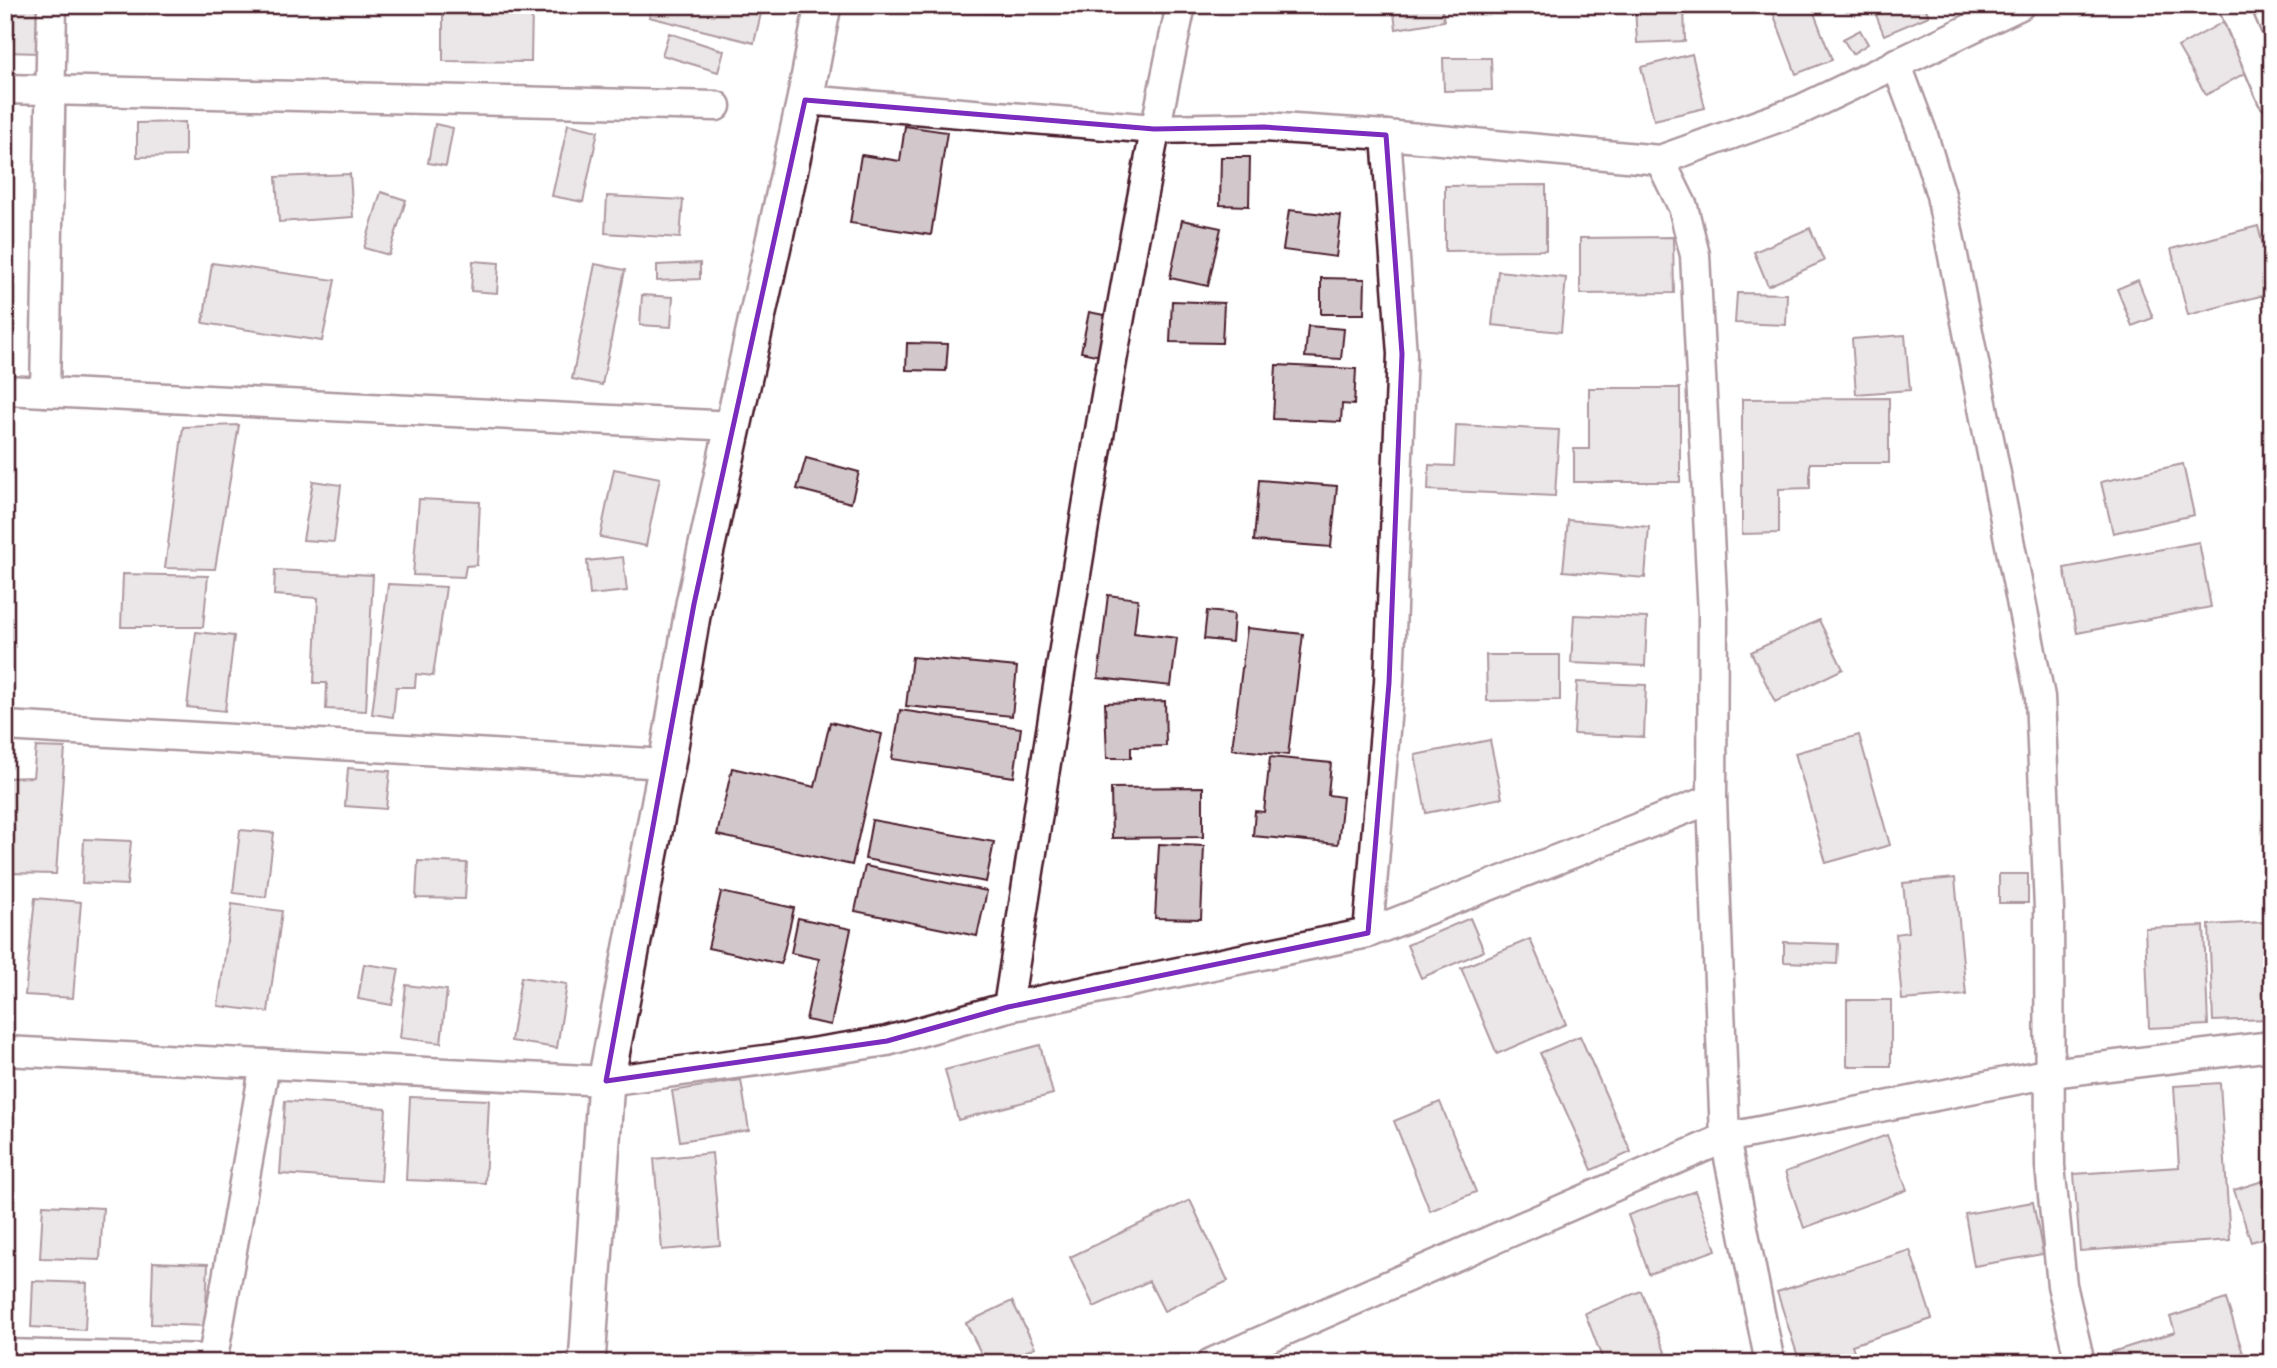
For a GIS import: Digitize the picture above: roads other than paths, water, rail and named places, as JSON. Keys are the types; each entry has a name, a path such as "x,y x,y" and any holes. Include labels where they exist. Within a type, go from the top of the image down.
{"street":[{"path":"44,392 52,5"},
{"path":"587,1363 606,1081 667,764 694,604 805,100 823,5"},
{"path":"1008,1007 1075,572 1154,129 1181,5"},
{"path":"805,100 1154,129 1264,127 1386,135 1660,160 1802,109 2020,5"},
{"path":"2233,5 2272,97"},
{"path":"1896,63 1922,132 1941,195 2040,697 2049,909 2050,1166 2062,1285 2080,1363"},
{"path":"5,89 716,106"},
{"path":"1368,933 1389,683 1402,354 1386,135"},
{"path":"1660,160 1683,208 1695,254 1713,615 1712,799 1725,1138 1770,1363"},
{"path":"5,390 734,426"},
{"path":"5,726 667,764"},
{"path":"5,1051 606,1081 887,1041 1008,1007 1368,933 1712,799"},
{"path":"1210,1363 1725,1138 2051,1073 2272,1046"},
{"path":"5,1354 212,1361 265,1064"}]}
